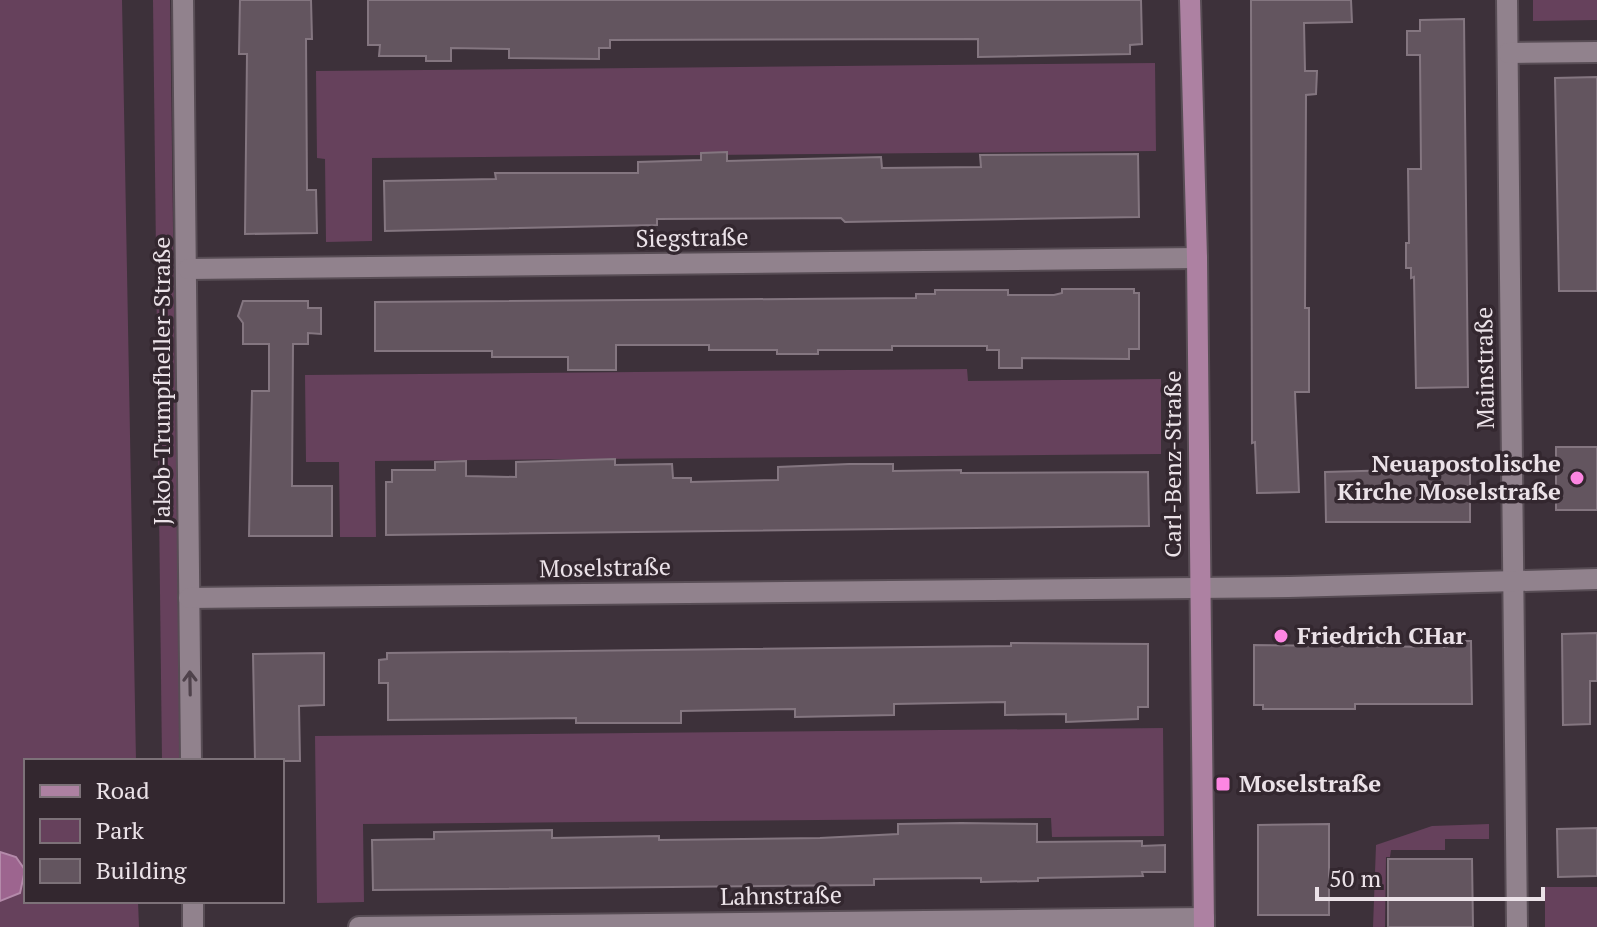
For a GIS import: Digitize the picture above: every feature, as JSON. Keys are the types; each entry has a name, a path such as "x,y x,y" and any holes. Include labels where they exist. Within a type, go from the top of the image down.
{"street":[{"name":"Jakob-Trumpfheller-Straße","path":"183,0 191,759"},
{"name":"Carl-Benz-Straße","path":"1190,0 1197,258 1204,923"},
{"name":"Mainstraße","path":"1507,0 1517,927"},
{"path":"1508,53 1597,52"},
{"name":"Siegstraße","path":"188,269 1197,258"},
{"name":"Moselstraße","path":"189,598 1200,588 1597,579"},
{"path":"193,903 193,927"},
{"name":"Lahnstraße","path":"359,927 1204,923"}],"green space":[{"path":"0,0 122,0 136,759 24,759 24,903 138,903 139,927 0,927"},
{"path":"153,0 170,0 180,759 162,759"},
{"path":"1533,0 1597,0 1597,20 1533,21"},
{"path":"1155,63 1156,151 372,158 372,241 326,242 325,159 317,158 316,71"},
{"path":"967,369 968,381 1161,379 1161,454 375,461 376,537 340,537 339,462 306,462 305,375"},
{"path":"1163,728 1164,836 1052,837 1051,818 363,824 364,902 317,903 315,736"},
{"path":"1489,824 1489,839 1445,839 1445,850 1391,850 1390,857 1386,857 1385,927 1373,927 1376,845 1432,826"},
{"path":"1545,887 1597,887 1597,927 1545,927"}],"shaded area":[{"path":"0,852 16,857 24,869 24,875 20,893 0,901"}],"building":[{"path":"240,0 311,0 312,39 306,39 307,190 316,190 317,233 245,234 247,54 239,54"},
{"path":"368,0 1141,0 1142,44 1130,45 1130,54 978,57 978,39 610,40 610,48 599,48 599,59 509,58 509,49 451,48 451,61 426,61 426,56 379,56 380,45 368,45"},
{"path":"1251,0 1351,0 1352,22 1304,23 1305,71 1317,71 1316,94 1306,95 1305,308 1309,308 1309,392 1295,392 1299,492 1257,493 1255,442 1252,443"},
{"path":"1464,19 1468,387 1416,388 1414,277 1411,278 1411,268 1406,268 1406,243 1409,243 1408,169 1421,169 1420,55 1407,55 1407,31 1420,31 1420,20"},
{"path":"1597,77 1597,291 1559,291 1555,78"},
{"path":"727,152 727,161 881,157 882,168 981,167 980,155 1138,154 1139,217 845,222 841,218 657,219 657,225 385,231 384,181 496,179 495,173 638,173 638,162 701,160 701,153"},
{"path":"1062,289 1134,289 1134,293 1139,293 1139,349 1129,349 1129,359 1022,358 1022,368 999,368 999,350 987,350 987,346 892,346 892,350 818,350 818,354 777,354 777,350 709,350 709,345 616,345 616,370 568,370 568,357 492,357 492,351 375,351 375,302 916,298 916,294 935,294 935,290 1008,290 1008,295 1054,295 1062,293"},
{"path":"243,301 308,301 308,308 321,308 321,334 308,333 308,344 293,344 292,486 332,486 332,536 249,536 252,391 269,391 269,344 243,344 243,323 238,316"},
{"name":"Neuapostolische Kirche Moselstraße","path":"1556,447 1597,447 1597,510 1556,510"},
{"path":"615,459 615,465 672,464 673,478 691,478 691,482 778,480 778,467 849,464 893,464 893,471 961,470 961,473 1148,472 1149,526 386,535 386,482 392,482 392,470 435,470 435,462 466,461 466,476 516,477 516,462"},
{"path":"1470,468 1470,522 1326,522 1325,472"},
{"path":"1597,633 1597,681 1590,681 1590,724 1563,725 1562,634"},
{"path":"1447,641 1471,641 1472,704 1355,704 1355,709 1263,709 1263,705 1254,705 1254,645 1447,647"},
{"path":"1011,643 1148,644 1148,707 1138,707 1138,719 1066,722 1066,714 1005,715 1005,702 894,704 894,715 795,717 795,709 681,711 681,723 576,723 576,718 388,720 388,683 379,683 379,660 387,659 387,653 1011,646"},
{"path":"324,653 324,705 299,706 300,761 255,759 253,654"},
{"path":"898,824 1037,824 1037,842 1142,841 1142,846 1165,845 1165,872 1142,872 1143,876 1038,878 1038,881 874,879 874,885 373,890 372,840 434,839 434,832 552,830 552,838 659,836 659,840 820,838 898,834"},
{"path":"1329,824 1329,915 1258,915 1258,825"},
{"path":"1597,828 1597,876 1558,877 1557,829"},
{"path":"1388,859 1472,859 1473,927 1388,927"}],"place":[{"name":"Neuapostolische Kirche Moselstraße","path":"1577,478"},
{"name":"Friedrich CHar","path":"1281,636"},
{"name":"Moselstraße","path":"1223,784"}]}
